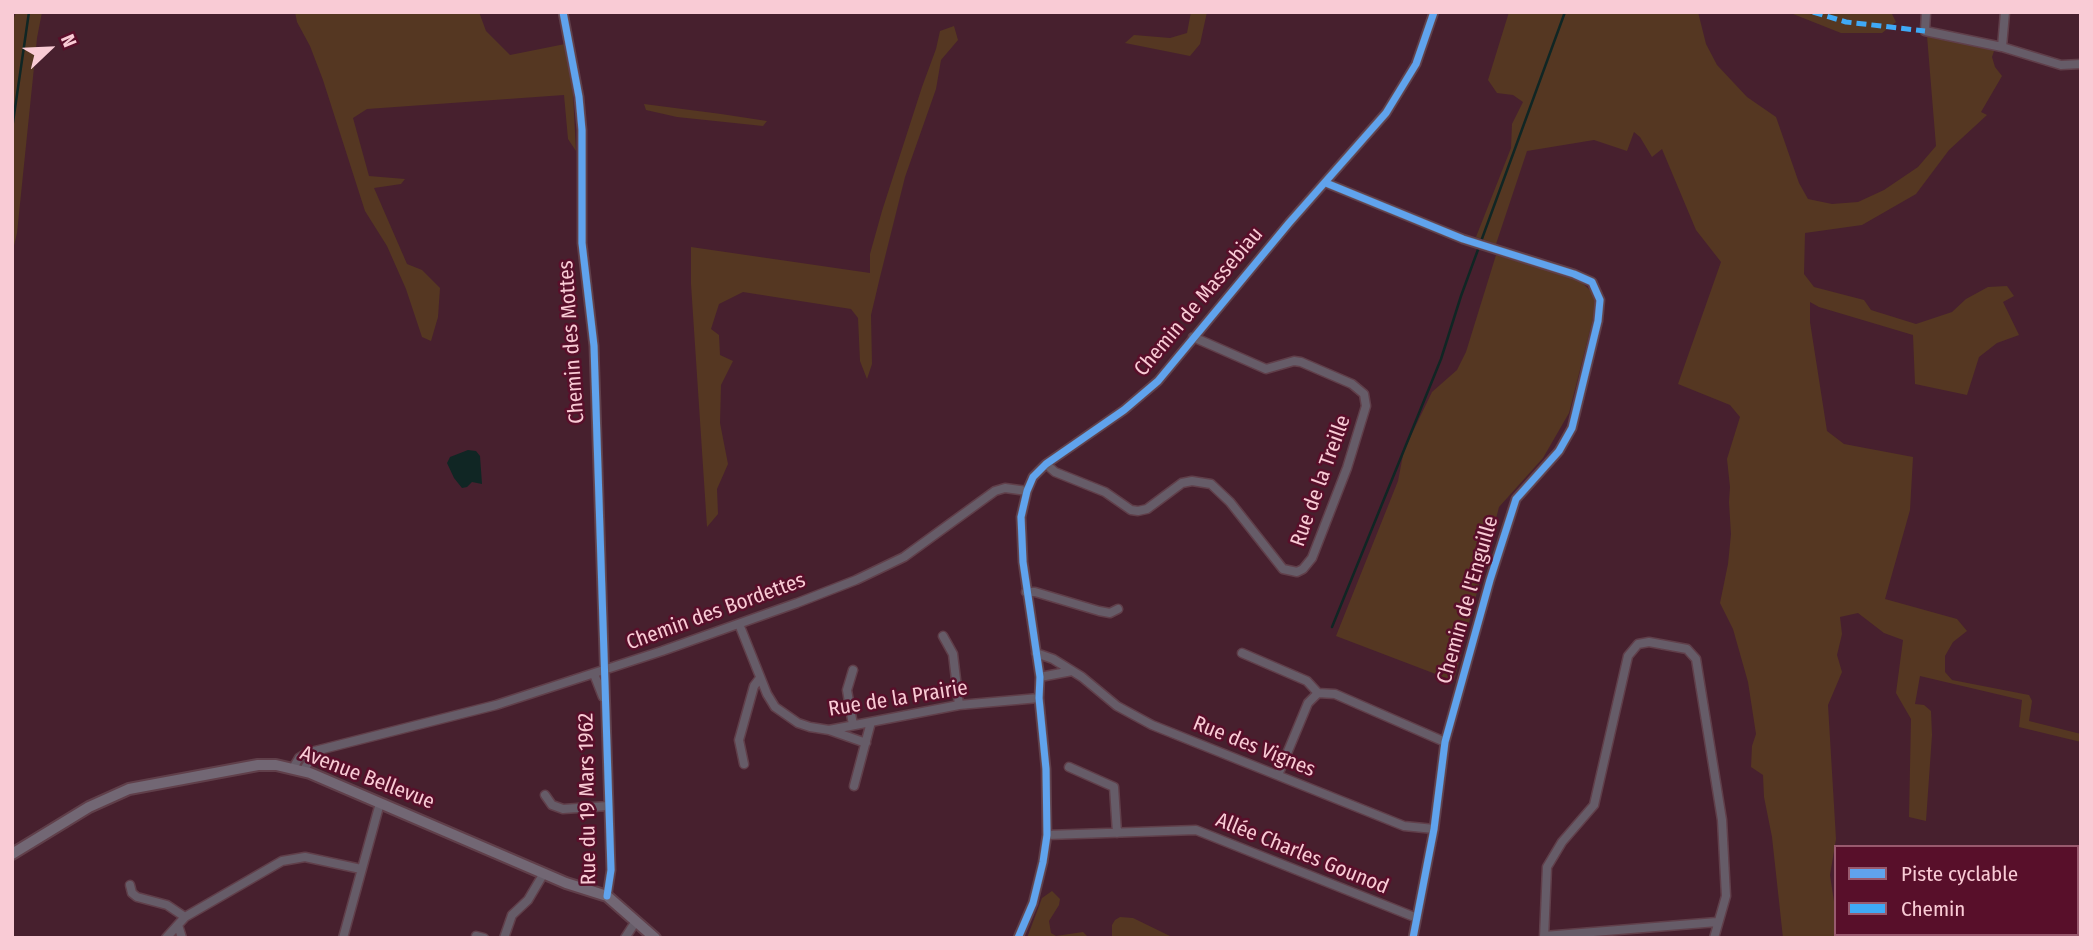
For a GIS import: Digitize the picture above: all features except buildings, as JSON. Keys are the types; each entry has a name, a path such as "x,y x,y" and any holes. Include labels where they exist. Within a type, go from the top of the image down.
{"main road":[{"name":"Avenue Bellevue","path":"12,854 89,807 128,789 258,765 298,769 577,887 607,896 655,938"}],"street":[{"name":"Chemin des Mottes","path":"563,12 574,60 582,130 582,243 594,346 605,670"},
{"name":"Chemin de Massebiau","path":"1018,938 1033,903 1047,835 1040,677 1026,592 1021,517 1027,491 1034,477 1046,464 1144,395 1386,113 1416,64 1434,12"},
{"path":"1926,12 1925,31 2002,47 2061,65 2081,64"},
{"path":"2002,47 2005,12"},
{"name":"Chemin de l'Enguille","path":"1326,183 1451,234 1574,274 1592,282 1600,300 1598,321 1572,428 1559,451 1516,499 1490,580 1445,743 1434,829 1413,938"},
{"name":"Rue de la Treille","path":"1046,464 1055,472 1105,492 1131,510 1138,511 1147,509 1182,483 1192,481 1211,484 1230,502 1283,569 1297,572 1303,569 1312,558 1347,468 1366,406 1364,394 1352,384 1307,364 1294,361 1266,369 1193,337"},
{"name":"Chemin des Bordettes","path":"298,769 299,758 316,751 472,712 739,624 904,557 995,491 1005,488 1027,491"},
{"path":"1026,592 1035,592 1110,613 1118,609"},
{"name":"Rue de la Prairie","path":"739,624 760,678 775,706 786,716 810,727 829,730 959,705 1039,698"},
{"path":"943,636 953,654 959,705"},
{"path":"1714,938 1726,896 1722,820 1696,659 1686,649 1649,642 1638,645 1629,656 1594,805 1562,842 1546,867 1544,937 1717,922"},
{"name":"Rue des Vignes","path":"1036,653 1053,659 1072,671 1131,715 1404,826 1434,829"},
{"path":"1242,653 1307,681 1318,693 1335,694 1445,743"},
{"name":"Rue du 19 Mars 1962","path":"605,670 611,870 607,896"},
{"path":"853,670 847,690 853,725"},
{"path":"1040,677 1072,671"},
{"name":"Rue du 19 Mars 1962","path":"594,674 604,700"},
{"path":"744,764 739,740 754,686 760,678"},
{"path":"1278,775 1308,702 1318,693"},
{"path":"854,786 871,722"},
{"path":"829,730 866,743"},
{"path":"1069,767 1114,787 1117,833"},
{"path":"545,796 552,805 563,809 608,806"},
{"path":"343,938 380,803"},
{"name":"Allée Charles Gounod","path":"1047,835 1196,830 1417,918"},
{"path":"166,938 185,916 293,857 318,858 361,869"},
{"path":"504,938 512,915 528,900 544,873"},
{"path":"130,885 132,893 137,897 167,905 185,916"},
{"path":"625,938 636,921"},
{"path":"178,925 182,938"}],"shaded area":[{"path":"16,12 42,12 17,233 12,254 12,24"},
{"path":"295,12 479,12 486,31 510,55 565,44 573,93 576,151 568,139 564,95 367,109 353,118 369,176 405,179 401,184 374,188 407,264 422,270 440,288 438,317 431,341 422,337 406,289 387,246 365,211 323,80"},
{"path":"1191,12 1207,12 1200,44 1190,56 1125,43 1134,35 1170,38 1187,33"},
{"path":"1509,12 1698,12 1706,44 1717,65 1747,97 1776,117 1799,183 1808,199 1832,204 1858,202 1884,190 1918,167 1936,146 1927,36 1995,48 1992,57 2002,76 1981,112 1987,115 1949,150 1916,194 1862,225 1805,233 1804,274 1814,287 1864,300 1871,310 1916,324 1952,312 1966,299 1988,287 2007,286 2014,296 2003,302 2019,335 1997,343 1979,357 1967,395 1915,384 1913,335 1810,302 1810,322 1827,431 1844,444 1913,457 1910,510 1885,599 1957,619 1967,631 1953,642 1945,656 1945,672 1952,680 2029,695 2032,701 2029,721 2081,734 2081,742 2019,727 2022,700 1920,676 1915,704 1924,705 1931,711 1932,735 1926,821 1909,817 1911,719 1896,693 1903,640 1884,633 1858,613 1840,617 1842,634 1837,655 1842,672 1828,705 1836,839 1830,875 1834,902 1834,936 1842,938 1783,938 1763,775 1751,767 1752,746 1756,734 1748,682 1733,629 1720,603 1731,534 1727,459 1740,417 1730,405 1678,384 1721,262 1696,230 1662,149 1652,157 1634,132 1627,151 1594,140 1527,151 1496,244 1476,237 1511,148 1512,124 1523,102 1513,95 1497,93 1488,80"},
{"path":"1788,12 1891,12 1896,22 1882,33 1841,33"},
{"path":"954,26 958,40 941,60 936,89 905,177 880,277 871,315 872,364 867,379 860,361 858,318 851,309 743,292 719,304 711,329 719,335 720,355 733,361 721,385 720,423 728,464 717,489 718,514 707,527 691,284 691,247 870,273 870,254 882,211 940,31"},
{"path":"644,104 767,121 763,126 677,117 646,110"},
{"path":"1496,255 1579,280 1591,291 1597,303 1569,413 1543,458 1499,507 1454,681 1336,636 1398,481 1404,450 1432,392 1457,370 1466,352"},
{"path":"468,450 476,451 480,456 482,484 472,482 462,488 447,463 450,457"},
{"path":"1052,891 1060,899 1049,921 1051,933 1056,936 1083,932 1086,938 1027,938 1042,898"},
{"path":"1120,917 1133,918 1174,938 1112,938 1112,925"}],"waterway":[{"path":"12,129 29,12"},
{"path":"1332,627 1441,359 1461,296 1565,12"}],"marked path":[{"path":"1813,12 1846,22 1925,31"}],"cycle path":[{"path":"563,12 579,97 582,130 582,243 594,346 611,870 607,896"},
{"path":"1018,938 1033,903 1047,835 1040,677 1023,562 1021,517 1033,477 1046,464 1124,410 1158,381 1289,223 1386,113 1416,64 1434,12"},
{"path":"1326,183 1463,239 1574,274 1592,282 1600,300 1598,321 1572,428 1559,451 1516,499 1490,580 1445,742 1434,829 1413,938"}]}
